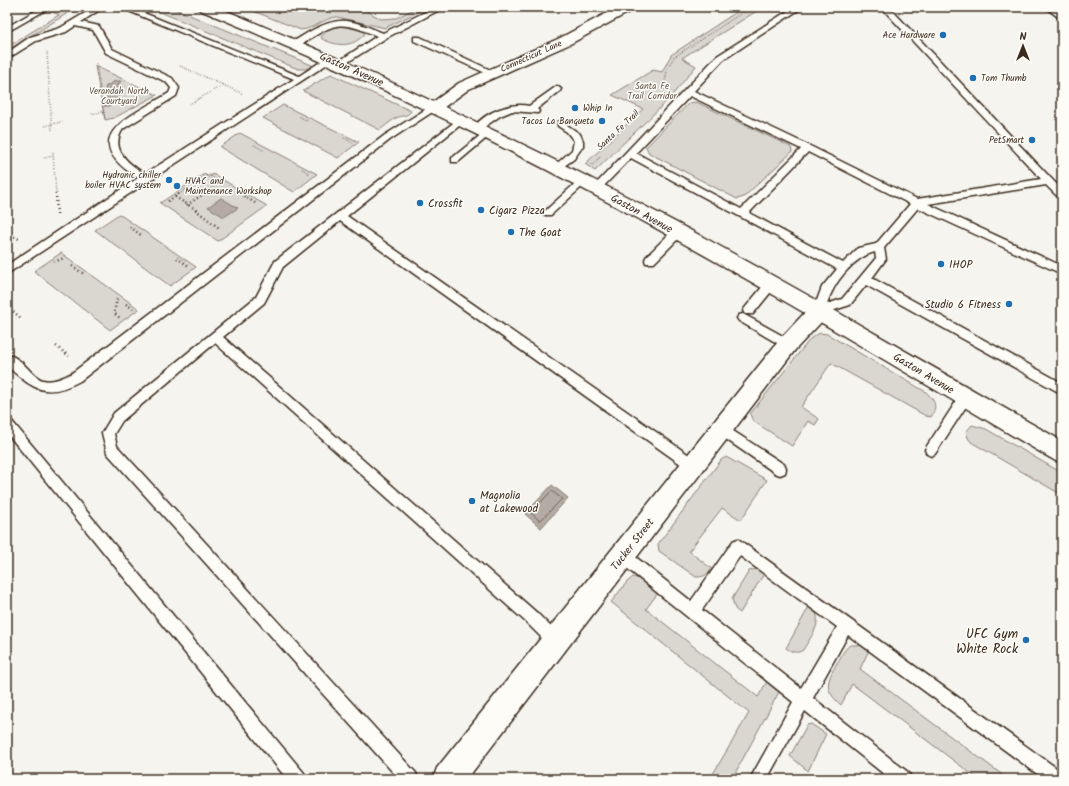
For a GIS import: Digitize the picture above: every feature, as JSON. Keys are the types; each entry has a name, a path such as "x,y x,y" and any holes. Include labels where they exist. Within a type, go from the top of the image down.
{"street":[{"name":"Gaston Avenue","path":"205,7 336,61 434,106 590,185 772,284 965,398 1062,453"},
{"name":"Connecticut Lane","path":"434,106 464,86 566,41 628,7"},
{"name":"Tucker Street","path":"448,779 788,344 819,311"}],"lane":[{"path":"7,57 34,39 63,30 100,7"},
{"path":"123,7 300,79"},
{"path":"7,270 300,79 441,7"},
{"path":"548,213 590,185 629,153 720,58 798,7"},
{"path":"884,7 1062,196"},
{"path":"1049,7 1062,18"},
{"path":"7,30 45,8"},
{"path":"295,44 336,21 351,22 383,36"},
{"path":"74,23 96,28 109,51 169,80 174,85 175,88 173,94 124,125 115,134 114,145 119,159 130,169 146,178"},
{"path":"417,39 493,73"},
{"path":"410,779 111,449 108,433 118,417 260,300 267,289 271,274 279,264 340,216 498,112 507,109 533,110 557,89"},
{"path":"689,92 807,148 916,203 1062,270"},
{"path":"7,359 42,387 52,388 64,385 376,146 434,106"},
{"path":"557,168 578,151 580,144 577,136 561,124"},
{"path":"455,160 475,127"},
{"path":"742,214 807,148"},
{"path":"629,153 844,268"},
{"path":"819,311 826,290 844,268 862,250 879,247 916,203 1048,181"},
{"path":"340,216 694,466"},
{"path":"650,260 677,233"},
{"path":"819,311 846,302 881,260 879,247"},
{"path":"865,279 1062,389"},
{"path":"772,284 746,314 788,344"},
{"path":"215,336 526,613 556,642"},
{"path":"931,450 965,398"},
{"path":"7,424 298,779"},
{"path":"722,429 780,470"},
{"path":"692,612 738,546 1058,779"},
{"path":"623,556 903,779"},
{"path":"758,779 802,699 846,625"}],"path":[{"path":"663,92 667,69 674,57 751,7"},
{"path":"46,35 52,131"},
{"path":"92,114 104,111 95,60"},
{"path":"300,117 308,121"},
{"path":"45,126 64,121"},
{"path":"344,138 356,144"},
{"path":"254,144 265,150"},
{"path":"53,152 59,237"},
{"name":"Santa Fe Trail","path":"591,165 602,154"},
{"path":"44,158 54,156"},
{"path":"302,169 314,176"},
{"path":"168,201 208,175 221,182 187,205"},
{"path":"244,196 255,203"},
{"path":"175,197 219,228"},
{"path":"130,227 141,235"},
{"path":"177,258 190,267"},
{"path":"72,266 84,274"},
{"path":"10,309 21,318"},
{"path":"56,346 69,356"}],"green space":[{"path":"57,7 83,7 74,12 71,11 7,51 7,47 59,15 50,11"},
{"path":"148,7 170,7 314,66 306,69 298,69"},
{"path":"243,7 360,7 381,19 396,18 418,7 428,7 385,28 337,17 301,30"},
{"name":"Santa Fe Trail Corridor","path":"744,7 763,7 682,58 696,66 670,98 595,171 585,164 643,109 612,95 653,70 662,72 671,55"},
{"path":"343,24 364,30 364,35 349,44 338,44 322,39 321,37 329,28"},
{"name":"Verandah North Courtyard","path":"95,66 157,95 114,118 105,120"},
{"path":"331,74 411,111 406,115 396,118 380,130 303,91"},
{"path":"696,102 791,147 792,152 744,197 737,199 649,153 646,147 689,103"},
{"path":"283,105 359,142 338,158 263,118"},
{"path":"240,133 317,174 294,192 220,147"},
{"path":"204,174 209,177 213,174 267,206 218,241 160,203"},
{"path":"119,214 196,267 170,286 95,230"},
{"path":"61,253 139,309 110,330 34,271"},
{"path":"820,333 827,334 926,392 932,398 935,407 931,417 926,416 831,363 801,407 819,419 815,425 808,421 792,446 753,421 750,414 811,338"},
{"path":"972,425 986,429 1062,473 1062,495 971,442 966,432"},
{"path":"726,457 767,480 741,520 722,508 689,551 712,569 709,573 701,577 696,577 659,551 658,544 721,460"},
{"path":"756,569 765,572 740,613 735,609 732,599 749,571"},
{"path":"633,577 640,579 658,593 646,609 758,697 769,678 779,686 779,692 732,779 710,779 749,713 611,602 627,582"},
{"path":"810,605 815,610 817,616 816,627 803,650 799,652 792,651 786,648"},
{"path":"850,645 862,645 870,648 860,669 1008,779 978,779 852,684 841,705 835,700 829,690 829,681 841,656"},
{"path":"811,724 826,734 808,771 790,756 807,725"}],"water":[{"path":"115,81 121,81 118,85 122,87 119,97 110,106 104,106 108,98 103,92 106,90 105,87"},
{"path":"221,198 238,208 224,217 208,207"},
{"path":"552,485 568,498 541,528 525,514"}],"place":[{"name":"Ace Hardware","path":"943,35"},
{"name":"Tom Thumb","path":"973,78"},
{"name":"Whip In","path":"575,108"},
{"name":"Tacos La Banqueta","path":"602,121"},
{"name":"PetSmart","path":"1032,140"},
{"name":"Hydronic chiller boiler HVAC system","path":"169,180"},
{"name":"HVAC and Maintenance Workshop","path":"177,186"},
{"name":"Crossfit","path":"420,203"},
{"name":"Cigarz Pizza","path":"481,210"},
{"name":"The Goat","path":"511,232"},
{"name":"IHOP","path":"941,264"},
{"name":"Studio 6 Fitness","path":"1009,304"},
{"name":"Magnolia at Lakewood","path":"472,501"},
{"name":"UFC Gym White Rock","path":"1026,640"}]}
